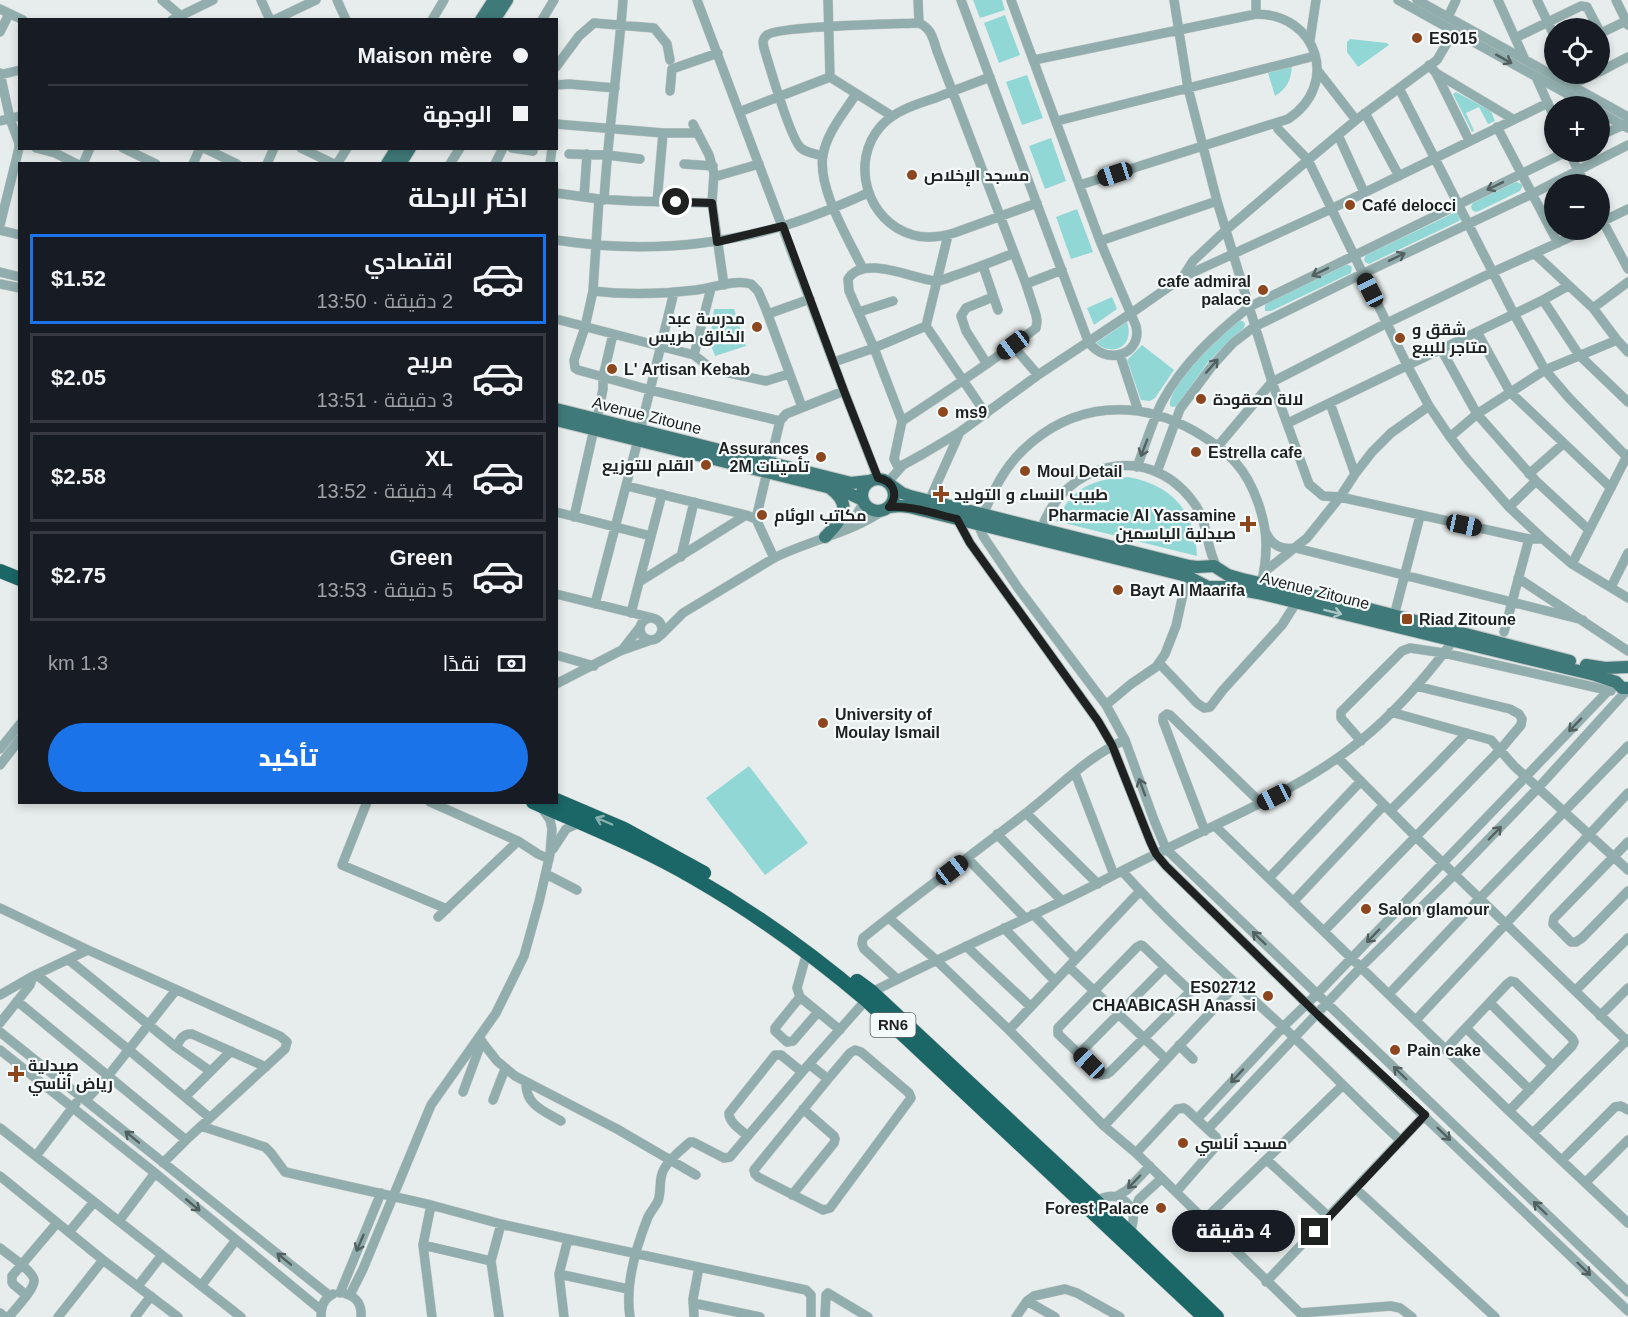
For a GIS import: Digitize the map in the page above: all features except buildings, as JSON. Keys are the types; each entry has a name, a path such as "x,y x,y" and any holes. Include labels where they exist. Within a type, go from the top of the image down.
{"highway":[{"path":"0,561 18,568"},
{"path":"0,571 18,578"},
{"name":"RN6","path":"558,801 670,853 735,891 811,944 1130,1233 1217,1317"},
{"name":"RN6","path":"536,804 615,838 693,877 729,899 869,996 1202,1316"}],"main road":[{"path":"482,18 494,0"},
{"path":"495,18 507,0"},
{"name":"Avenue Zitoune","path":"558,410 595,424 769,468 851,483 882,482 902,493 929,501 981,525 1041,530 1189,566 1213,568 1228,574 1262,578 1597,668 1625,667"},
{"name":"Avenue Zitoune","path":"558,420 595,424"},
{"name":"Avenue Zitoune","path":"769,468 850,494 864,501"},
{"path":"882,482 894,489 894,499 887,508 880,511 871,509 864,501 863,490 882,482"},
{"path":"827,487 839,496 843,506 838,524 830,535"},
{"name":"Avenue Zitoune","path":"887,508 909,507 1187,576 1208,587 1226,586 1595,675 1621,689"},
{"path":"1202,583 1201,572 1213,568 1222,580 1215,587"},
{"path":"1621,689 1616,673 1625,667"}],"street":[{"path":"162,0 176,18 213,0"},
{"path":"261,0 271,18"},
{"path":"276,18 316,0"},
{"path":"337,0 345,18"},
{"path":"433,18 444,0"},
{"path":"543,18 554,0"},
{"path":"623,0 615,88 595,246 593,291 574,365 578,370 650,390 780,421"},
{"path":"697,0 844,391 882,482 960,432 1038,375 1183,277 1330,209 1544,105"},
{"path":"828,0 830,77"},
{"path":"918,0 919,23"},
{"path":"962,0 1088,341 1095,350 1102,354 1119,355 1131,347 1137,332 1100,241 1011,0"},
{"path":"1174,0 1188,88 1217,201 1254,327 1309,484 1323,496 1340,497 1529,539 1544,539"},
{"path":"1256,0 1256,14"},
{"path":"1310,40 1316,0"},
{"path":"1398,0 1571,96"},
{"path":"1417,0 1571,85 1627,124"},
{"path":"1448,17 1456,0"},
{"path":"1498,0 1525,60"},
{"path":"1537,0 1545,18"},
{"path":"1610,28 1627,22 1616,0"},
{"path":"1556,18 1581,6 1587,7 1592,18"},
{"path":"0,9 18,18"},
{"path":"0,32 9,14"},
{"path":"1034,60 1256,14 1278,16 1300,29 1310,40 1318,71 1315,87 1311,97 1293,116 1080,185"},
{"path":"558,63 579,36 594,23 654,28 667,44 669,60"},
{"path":"823,156 806,152 798,145 764,48 765,37 770,33 829,27 919,23 928,27 1026,284 1037,325 987,364 902,421"},
{"path":"1515,38 1544,24"},
{"path":"1183,277 1193,261 1226,230 1356,120 1437,60 1454,31"},
{"path":"670,91 672,69 718,53"},
{"path":"1057,121 1315,56"},
{"path":"1610,66 1628,57"},
{"path":"1429,65 1436,73 1469,141"},
{"path":"18,70 0,74 15,118 18,137"},
{"path":"1318,71 1356,120"},
{"path":"1436,73 1514,119"},
{"path":"739,112 830,77"},
{"path":"830,77 892,116"},
{"path":"990,77 904,109 880,127 866,153 864,173 868,193 878,212 894,226 923,237 948,235 1037,203"},
{"path":"1536,77 1545,96"},
{"path":"558,85 615,88"},
{"path":"1565,93 1571,85"},
{"path":"1399,88 1492,272 1545,370 1569,398 1628,456 1572,564"},
{"path":"856,94 835,124 823,156 823,177 833,208 863,269"},
{"path":"1365,113 1399,176"},
{"path":"1610,117 1627,124"},
{"path":"0,121 15,118"},
{"path":"558,124 663,133 698,133"},
{"path":"693,124 713,166 712,203 724,285"},
{"path":"1610,131 1627,124"},
{"path":"1497,127 1558,243"},
{"path":"1278,129 1308,160 1407,365 1429,406 1450,437 1509,507 1544,539 1572,564 1628,598"},
{"path":"657,202 663,133"},
{"path":"1338,135 1364,192"},
{"path":"1157,472 1180,409 1212,366 1233,343 1254,327 1532,194 1628,145"},
{"path":"1,219 19,150"},
{"path":"44,150 73,162"},
{"path":"127,150 152,162"},
{"path":"206,150 233,162"},
{"path":"305,150 331,162"},
{"path":"526,150 533,151"},
{"path":"53,162 55,153"},
{"path":"569,154 640,159"},
{"path":"584,197 587,154"},
{"path":"1137,467 1162,402 1177,379 1196,354 1219,331 1249,307 1546,162"},
{"path":"1574,162 1580,174"},
{"path":"684,164 713,166"},
{"path":"714,177 759,164"},
{"path":"9,190 18,192"},
{"path":"558,193 601,199 712,203"},
{"path":"558,240 595,246 657,246 717,242 783,226 868,193"},
{"path":"1100,241 1217,201"},
{"path":"1610,216 1628,209"},
{"path":"0,230 18,234"},
{"path":"1610,233 1624,252 1628,269"},
{"path":"948,235 926,326 986,414"},
{"path":"1218,446 1272,382 1386,323 1564,240"},
{"path":"899,469 894,459 902,421 849,291 847,283 850,276 863,269 889,270 938,281 1014,253"},
{"path":"1535,254 1593,308 1628,352"},
{"path":"983,266 998,310"},
{"path":"1026,284 1062,270"},
{"path":"0,272 18,276"},
{"path":"593,291 628,294 674,292 748,282 754,285 768,314 802,407"},
{"path":"1593,308 1628,282"},
{"path":"0,284 18,288"},
{"path":"1288,423 1568,286"},
{"path":"694,355 711,288"},
{"path":"596,604 674,292"},
{"path":"987,364 962,324 961,316 966,308 993,297"},
{"path":"768,314 810,299"},
{"path":"1543,300 1579,355 1628,402"},
{"path":"859,312 893,301"},
{"path":"558,320 694,355 715,370 760,380 771,380 789,374"},
{"path":"834,362 926,326"},
{"path":"1477,332 1510,392 1611,488"},
{"path":"574,517 613,334"},
{"path":"1450,437 1476,414 1545,370 1617,340"},
{"path":"1013,345 1038,375"},
{"path":"1441,349 1476,414 1529,474 1589,531"},
{"path":"1119,355 1138,410"},
{"path":"774,558 756,519 780,421 783,415 844,391"},
{"path":"1330,403 1355,474"},
{"path":"1262,578 1307,538 1372,452 1391,433 1429,406"},
{"path":"970,543 981,525 996,487 1008,466 1025,448 1043,434 1063,423 1089,413 1112,408 1138,410 1175,421 1199,433 1237,463 1246,476 1261,513 1267,545 1262,578"},
{"path":"929,501 960,432"},
{"path":"1529,474 1563,444"},
{"path":"1041,530 1054,501 1079,478 1110,467 1137,467 1157,472 1179,486 1196,506 1204,521 1213,568"},
{"path":"1509,507 1536,481"},
{"path":"627,486 756,519"},
{"path":"634,614 639,582 662,494"},
{"path":"830,535 856,514 864,501"},
{"path":"681,557 694,502"},
{"path":"558,683 620,651 658,638 683,613 774,558 864,523 887,508"},
{"path":"558,513 651,536"},
{"path":"639,582 746,515"},
{"path":"1394,615 1420,516"},
{"path":"957,519 970,543 1098,721 1112,745 1156,854 1166,866 1317,1014 1628,1311"},
{"path":"981,525 1018,588 1106,705 1125,740 1166,849 1628,1292"},
{"path":"1264,528 1275,546 1296,548 1583,620"},
{"path":"1504,632 1529,539"},
{"path":"1611,587 1628,554"},
{"path":"1106,705 1160,663 1173,637 1187,576"},
{"path":"1518,578 1628,651"},
{"path":"558,594 654,618 661,624 661,635"},
{"path":"1160,663 1197,703 1204,708 1210,707 1282,625 1296,603"},
{"path":"620,651 644,620 683,613"},
{"path":"634,614 640,619 642,636 651,640"},
{"path":"630,1317 627,1301 628,1289 636,1254 649,1215 659,1198 664,1168 690,1142 728,1159 869,996 897,979 1098,884 1287,790 1361,741 1416,686 1453,641"},
{"path":"1361,741 1340,714 1343,708 1406,649 1444,653 1621,689"},
{"path":"558,656 594,666"},
{"path":"1324,931 1521,726 1522,719 1519,714 1510,709 1416,686"},
{"path":"1197,1119 1525,777 1621,689"},
{"path":"1208,1129 1361,968 1538,788 1621,689"},
{"path":"1391,712 1491,740 1525,777 1628,870"},
{"path":"1205,831 1162,719 1167,714 1261,803"},
{"path":"0,749 18,726"},
{"path":"1293,902 1387,808 1437,765 1467,733"},
{"path":"897,979 864,949 863,938 1112,745 1125,740"},
{"path":"0,765 18,742"},
{"path":"1389,994 1628,746"},
{"path":"1338,758 1454,875 1627,1041 1533,1133"},
{"path":"1075,773 1118,873 1140,891 1401,1141"},
{"path":"1269,878 1361,780"},
{"path":"1416,1020 1628,793"},
{"path":"366,804 342,865 447,909"},
{"path":"433,804 518,842 538,854 550,856"},
{"path":"350,1295 431,1105 480,1040 524,956 550,856 552,830 550,820 536,804"},
{"path":"1026,813 1098,884"},
{"path":"550,856 562,833 579,823"},
{"path":"1215,826 1628,1223"},
{"path":"997,834 1062,901"},
{"path":"438,917 518,842"},
{"path":"1628,842 1554,918 1553,924 1570,941 1576,942 1628,891"},
{"path":"967,858 1076,959"},
{"path":"546,874 577,890"},
{"path":"1009,1030 1140,891"},
{"path":"0,908 286,1040 286,1047 163,1163"},
{"path":"889,918 1009,1030 1104,1126 1150,1166 1302,1315 1391,1306 1400,1308 1412,1317"},
{"path":"1004,928 1055,981"},
{"path":"1575,992 1628,938"},
{"path":"966,946 1031,1007"},
{"path":"1139,946 1143,946 1188,989 1188,993 1144,1038 1107,1074 1101,1075 1057,1031 1060,1025 1094,992 1139,946"},
{"path":"0,995 35,975 88,950"},
{"path":"807,952 797,988 798,993 840,1030"},
{"path":"69,960 148,1025 210,1071"},
{"path":"1068,967 1166,1059"},
{"path":"1079,1054 1165,967"},
{"path":"0,1023 30,985 35,975"},
{"path":"35,975 210,1118"},
{"path":"1446,1049 1507,984 1513,981 1572,1038 1574,1045 1509,1111"},
{"path":"1104,1126 1237,984"},
{"path":"1600,1016 1628,988"},
{"path":"36,1156 73,1108 108,1076 177,990"},
{"path":"800,997 775,1028 775,1031 787,1042 793,1041 818,1012"},
{"path":"17,1001 186,1140"},
{"path":"1490,1003 1553,1066"},
{"path":"1466,1028 1530,1090"},
{"path":"0,1032 330,1296"},
{"path":"176,1047 184,1035 189,1033 266,1067"},
{"path":"480,1040 504,1069 617,1129 696,1175"},
{"path":"463,1092 480,1040"},
{"path":"1179,1045 1193,1059"},
{"path":"0,1050 155,1173 321,1313"},
{"path":"185,1097 231,1051"},
{"path":"852,1051 858,1051 909,1093 911,1098 828,1210 821,1210 756,1176 754,1170 828,1078 852,1051"},
{"path":"747,1136 729,1119 729,1113 773,1058 778,1054 781,1055 802,1071"},
{"path":"809,1064 828,1078"},
{"path":"493,1100 504,1069"},
{"path":"525,1082 525,1092 534,1105 561,1122"},
{"path":"1205,1219 1342,1086"},
{"path":"1562,1160 1615,1107 1621,1106 1628,1110"},
{"path":"1136,1153 1177,1109 1184,1108 1208,1129 1216,1137 1217,1143 1176,1192"},
{"path":"792,1195 835,1139 803,1109"},
{"path":"1266,1282 1425,1115"},
{"path":"201,1126 265,1148 285,1172 431,1205 501,1224 806,1290 812,1295 811,1317"},
{"path":"0,1128 241,1317"},
{"path":"1586,1182 1628,1140"},
{"path":"1267,1160 1329,1217"},
{"path":"1117,1196 1127,1190 1150,1166"},
{"path":"164,1181 172,1170"},
{"path":"119,1221 155,1173"},
{"path":"0,1176 103,1260 178,1317"},
{"path":"1130,1233 1133,1213 1139,1198 1162,1178"},
{"path":"1356,1189 1495,1317"},
{"path":"340,1293 381,1193"},
{"path":"1095,1201 1106,1196 1117,1196 1122,1198 1133,1213"},
{"path":"69,1232 94,1202"},
{"path":"431,1205 423,1245 432,1317"},
{"path":"26,1295 12,1282 13,1274 57,1223"},
{"path":"499,1317 491,1261 501,1224"},
{"path":"564,1317 559,1274 568,1239"},
{"path":"201,1286 236,1240"},
{"path":"256,1256 265,1243"},
{"path":"423,1245 491,1261"},
{"path":"0,1248 21,1264 34,1281 26,1295 7,1317 0,1313"},
{"path":"138,1286 162,1255"},
{"path":"58,1317 103,1260"},
{"path":"694,1317 693,1303 699,1268"},
{"path":"559,1274 628,1289"},
{"path":"1016,1317 1027,1301 1037,1294 1068,1289 1120,1317"},
{"path":"321,1313 322,1304 330,1296 340,1293 350,1295 360,1305 361,1317"},
{"path":"825,1317 828,1293 859,1314 868,1317"},
{"path":"135,1317 151,1296"},
{"path":"1027,1301 1055,1317"},
{"path":"693,1303 760,1317"}],"shaded area":[{"path":"973,0 1002,0 1005,10 980,18"},
{"path":"1005,15 1020,55 999,63 984,23"},
{"path":"1350,39 1389,45 1358,67 1347,52 1347,42"},
{"path":"1292,66 1288,84 1275,96 1268,73"},
{"path":"1027,75 1043,118 1022,125 1006,82"},
{"path":"1456,92 1491,111 1495,121 1488,124 1479,107 1466,113 1474,131 1472,132 1453,94"},
{"path":"1051,138 1066,181 1045,189 1029,146"},
{"path":"1516,182 1522,184 1520,191 1479,211 1472,210 1473,203"},
{"path":"1077,209 1093,252 1071,259 1056,217"},
{"path":"1456,212 1461,217 1459,221 1369,264 1365,262 1366,255"},
{"path":"1346,265 1352,267 1351,273 1271,311 1265,311 1267,303"},
{"path":"1112,297 1117,309 1094,325 1087,308"},
{"path":"714,309 734,309 746,346 715,356 707,335 711,333"},
{"path":"1240,320 1245,324 1244,328 1208,362 1177,406 1170,406 1177,386 1198,360"},
{"path":"1127,322 1128,337 1121,347 1110,349 1096,343"},
{"path":"1142,345 1174,370 1155,398 1150,401 1141,400 1127,360"},
{"path":"1128,477 1157,486 1178,503 1192,526 1197,556 1056,521 1070,500 1085,487 1104,480"},
{"path":"749,766 808,843 765,875 706,798"}],"place":[{"name":"ES015","path":"1417,38"},
{"name":"مسجد الإخلاص","path":"912,175"},
{"name":"Café delocci","path":"1350,205"},
{"name":"cafe admiral palace","path":"1263,290"},
{"name":"مدرسة عبد الخالق طريس","path":"757,327"},
{"name":"شقق و متاجر للبيع","path":"1400,338"},
{"name":"L' Artisan Kebab","path":"612,369"},
{"name":"لالة معقودة","path":"1201,399"},
{"name":"ms9","path":"943,412"},
{"name":"Estrella cafe","path":"1196,452"},
{"name":"Assurances 2M تأمينات","path":"821,457"},
{"name":"القلم للتوزيع","path":"706,465"},
{"name":"Moul Detail","path":"1025,471"},
{"name":"طبيب النساء و التوليد","path":"941,494"},
{"name":"مكاتب الوئام","path":"762,515"},
{"name":"Pharmacie Al Yassamine صيدلية الياسمين","path":"1248,524"},
{"name":"Bayt Al Maarifa","path":"1118,590"},
{"name":"Riad Zitoune","path":"1407,619"},
{"name":"University of Moulay Ismail","path":"823,723"},
{"name":"Salon glamour","path":"1366,909"},
{"name":"ES02712 CHAABICASH Anassi","path":"1268,996"},
{"name":"Pain cake","path":"1395,1050"},
{"name":"صيدلية رياض أناسي","path":"16,1074"},
{"name":"مسجد أناسي","path":"1183,1143"},
{"name":"Forest Palace","path":"1161,1208"}],"route":[{"path":"676,202 712,203 717,242 783,226 878,478 884,479 894,489 894,499 889,507 909,507 957,519 970,543 1098,721 1112,745 1156,854 1317,1014 1425,1115 1315,1232"}]}
